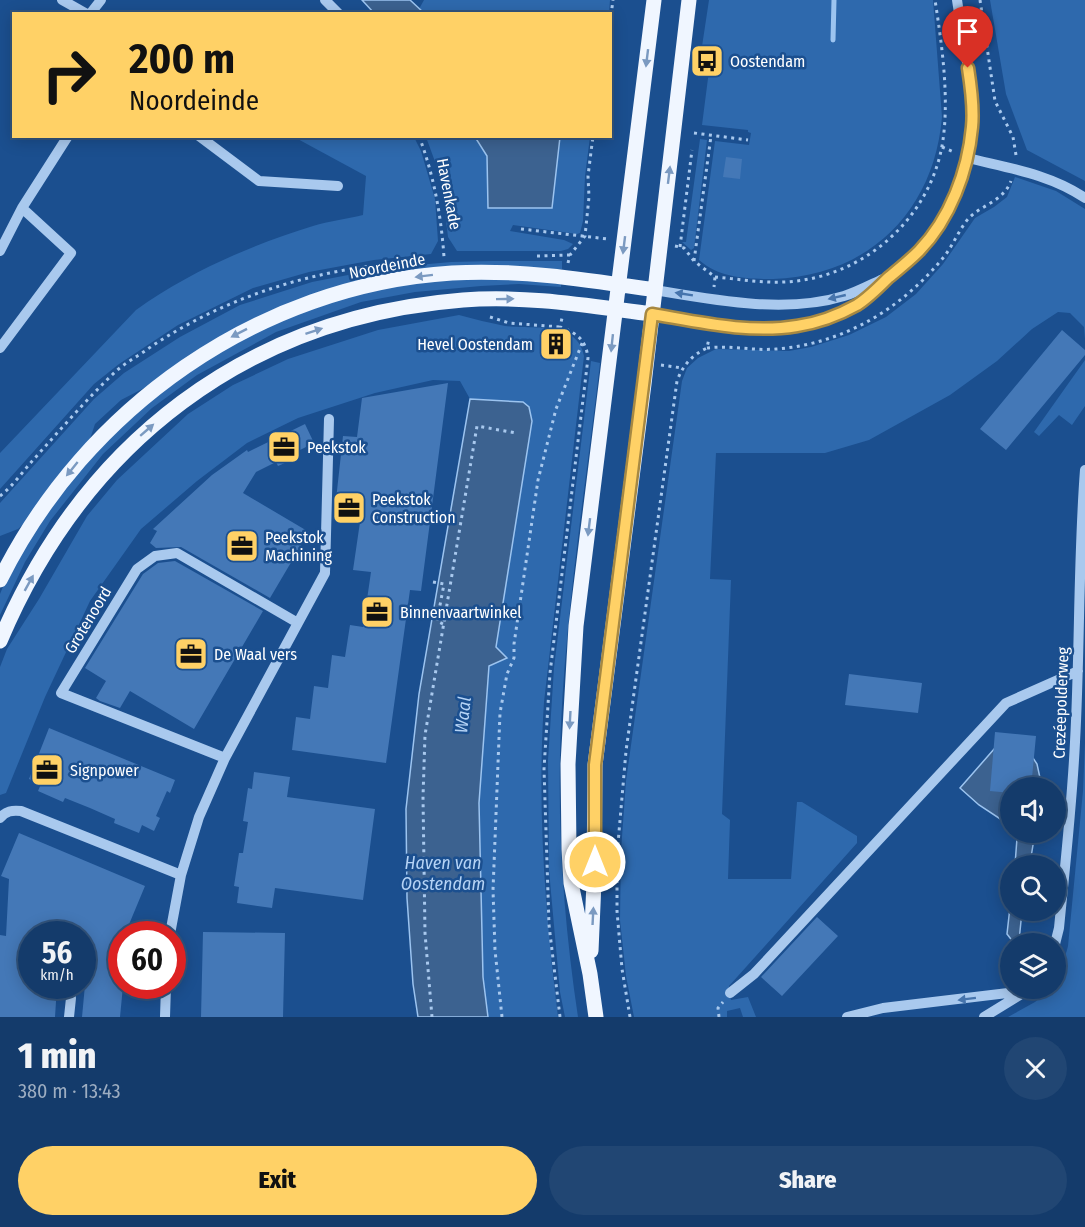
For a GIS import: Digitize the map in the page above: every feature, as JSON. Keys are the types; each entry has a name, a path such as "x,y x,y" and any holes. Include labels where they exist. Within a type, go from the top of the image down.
{"main road":[{"path":"596,1017 590,974 571,883 568,764 576,626 654,0"},
{"path":"590,974 595,765 661,246 689,0"},
{"name":"Noordeinde","path":"0,580 17,547 72,468 118,420 183,367 260,323 315,301 360,288 407,278 453,273 567,276 655,290"},
{"name":"Noordeinde","path":"0,641 26,588 56,536 87,492 133,442 176,405 216,378 264,351 304,334 365,315 463,300 544,300 652,314"},
{"path":"0,549 17,547"}],"street":[{"path":"62,0 84,12"},
{"path":"90,12 101,0"},
{"path":"325,0 337,12"},
{"name":"Noordeinde","path":"652,314 762,328 797,327 826,319 859,304 920,250 940,224 954,196 968,158 973,125 971,91 957,0"},
{"path":"0,251 22,208 67,138"},
{"path":"202,138 260,181 338,186"},
{"path":"968,158 1047,178 1085,198"},
{"path":"0,348 71,253 22,208"},
{"name":"Noordeinde","path":"655,290 713,299 769,304 814,302 844,296 891,276"},
{"path":"172,921 181,875 199,817 225,758 325,573 330,419"},
{"name":"Crezéepolderweg","path":"1058,933 1071,811 1085,470"},
{"name":"Grotenoord","path":"225,758 61,693 137,569 155,556 177,553 297,623"},
{"path":"730,993 754,974 1006,703 1078,671"},
{"path":"0,818 4,813 14,810 21,811 181,875"},
{"path":"847,1017 883,1008 1000,993"},
{"path":"69,1017 71,999"},
{"path":"165,1017 166,999"},
{"path":"984,1017 1012,999"}],"path":[{"path":"661,246 684,248 694,261 715,277 784,282 810,279 863,259 900,230 915,210 936,168 942,147 945,104 935,0"},
{"path":"980,0 996,101 1012,137 1016,153 1016,170"},
{"path":"694,133 748,141"},
{"path":"694,261 711,136"},
{"name":"Havenkade","path":"420,138 437,194 444,259"},
{"path":"570,255 585,236 593,138"},
{"path":"680,247 692,150"},
{"path":"521,229 625,240"},
{"path":"713,299 715,277"},
{"path":"463,300 492,317 509,323 560,327"},
{"path":"630,1017 622,969 617,911 617,855 626,751 677,381 682,368 707,348 710,323"},
{"path":"502,1017 495,950 494,890 500,713 507,675 514,658 514,644 538,480 556,409 584,341"},
{"path":"432,1017 425,933 424,735 477,426 516,433"},
{"path":"432,582 444,584 437,621 443,624"}],"shaded area":[{"path":"424,0 610,0 609,12 422,12 419,9"},
{"path":"709,0 933,0 942,117 936,151 926,182 910,209 890,232 866,251 838,266 807,275 773,279 743,278 725,274 699,260 715,141 749,145 751,133 748,130 702,125 711,55 701,53"},
{"path":"990,0 1085,0 1085,181 1027,150 1006,94"},
{"path":"296,138 414,138 421,151 435,199 438,241 431,254 374,260 309,272 253,288 178,325 119,364 94,384 0,489 0,453 136,310 177,284 244,251 313,226 363,215 366,176"},
{"path":"426,138 476,138 487,156 489,208 552,208 560,138 590,138 580,233 513,225 510,231 564,240 573,244 561,251 457,251 448,237 441,178"},
{"path":"700,139 707,140 694,248 691,250 682,242 686,242"},
{"path":"1015,177 1056,191 1085,209 1085,339 1084,327 1070,313 1058,312 1032,329 997,361 950,395 869,440 825,453 716,453 710,579 731,580 722,814 730,820 728,879 791,879 797,802 802,802 857,836 857,843 729,986 731,1000 748,997 756,1017 743,1017 740,1008 727,1011 727,1017 634,1017 626,976 620,920 621,851 626,781 682,381 687,368 698,358 716,349 789,351 811,347 849,335 886,317 916,294 943,264 975,218 1007,197"},
{"path":"492,261 562,261 562,269 461,268 309,297 121,400 95,424 89,442 29,519 18,529 0,536 0,503 94,399 124,373 180,337 240,305 312,282 384,268"},
{"path":"480,278 561,281 561,287 519,284 481,286 415,292 361,302 276,332 197,375 152,408 103,454 50,521 25,562 0,615 0,594 11,567 42,515 94,451 187,370 270,324 352,295 414,282"},
{"path":"459,315 505,326 552,329 563,332 573,337 580,345 584,356 544,702 542,741 544,860 549,938 558,1017 488,1017 483,977 479,803 489,666 496,647 532,421 523,402 470,399 460,381 433,380 375,393 298,418 247,443 197,481 141,529 90,601 45,697 6,793 0,795 0,667 7,649 87,516 117,480 188,414 233,385 288,359 378,330"},
{"path":"1085,360 1085,406 1072,425 1059,415 1039,436 1034,432"},
{"path":"591,361 600,363 565,657 560,755 563,886 578,1017 565,1017 560,992 549,870 548,760 554,668"},
{"path":"1085,742 1085,1017 1008,1017 1038,999 1066,999 1066,954 1083,791"}],"water":[{"path":"362,0 410,0 423,12 373,12"},
{"path":"476,138 560,138 552,208 488,208 487,156"},
{"name":"Haven van Oostendam","path":"470,399 523,402 529,407 532,421 496,647 507,658 489,666 479,803 483,977 488,1017 418,1017 413,984 407,898 406,809 419,694"},
{"path":"1025,746 1037,764 1040,777 1000,777 1000,819 979,805 960,788 995,748"},
{"path":"1017,843 1033,843 1031,855 1016,855"},
{"path":"1008,921 1021,921 1020,933 1007,933"}],"building":[{"path":"726,157 742,159 740,179 723,177"},
{"path":"1062,330 1085,350 1085,355 1006,450 980,429"},
{"path":"448,383 421,591 410,590 386,763 292,750 296,717 310,719 314,686 328,688 332,655 345,657 350,625 363,627 371,572 353,570 360,522 334,518 343,436 357,437 362,398"},
{"path":"305,424 314,443 294,453 296,458 278,466 276,462 256,472 243,493 309,532 270,598 181,547 156,548 150,543 157,531 153,529 212,475 247,450 248,452"},
{"path":"175,561 263,611 194,729 130,691 120,708 100,701 96,698 106,681 85,668 143,574 158,563"},
{"path":"849,674 922,683 918,713 845,705"},
{"path":"49,728 175,780 170,793 167,791 156,816 160,818 154,831 142,825 139,833 114,823 115,819 90,808 65,798 63,802 38,791 41,784 29,779"},
{"path":"995,732 1036,736 1032,777 1000,777 1000,792 990,791"},
{"path":"254,772 290,777 287,797 375,809 363,900 275,888 272,908 237,903 239,887 234,886 239,853 243,853 248,822 243,821 248,788 252,789"},
{"path":"19,833 145,886 130,921 108,921 108,999 122,999 120,1017 82,1017 84,999 96,999 96,921 18,921 18,999 56,999 55,1017 0,1017 0,935 6,936 9,879 1,876"},
{"path":"817,917 838,936 782,996 761,977"},
{"path":"203,932 285,933 283,1017 201,1017"}],"waterway":[{"path":"833,40 834,0"}],"place":[{"name":"Oostendam","path":"707,61"},
{"name":"Hevel Oostendam","path":"556,344"},
{"name":"Peekstok","path":"284,447"},
{"name":"Peekstok Construction","path":"349,508"},
{"name":"Peekstok Machining","path":"242,546"},
{"name":"Binnenvaartwinkel","path":"377,612"},
{"name":"De Waal vers","path":"191,654"},
{"name":"Signpower","path":"47,770"}],"route":[{"path":"595,862 595,765 652,314 762,328 797,327 826,319 859,304 920,250 940,224 954,196 968,158 973,125 968,68"}],"water label":[{"name":"Waal","path":"463,715"}]}
